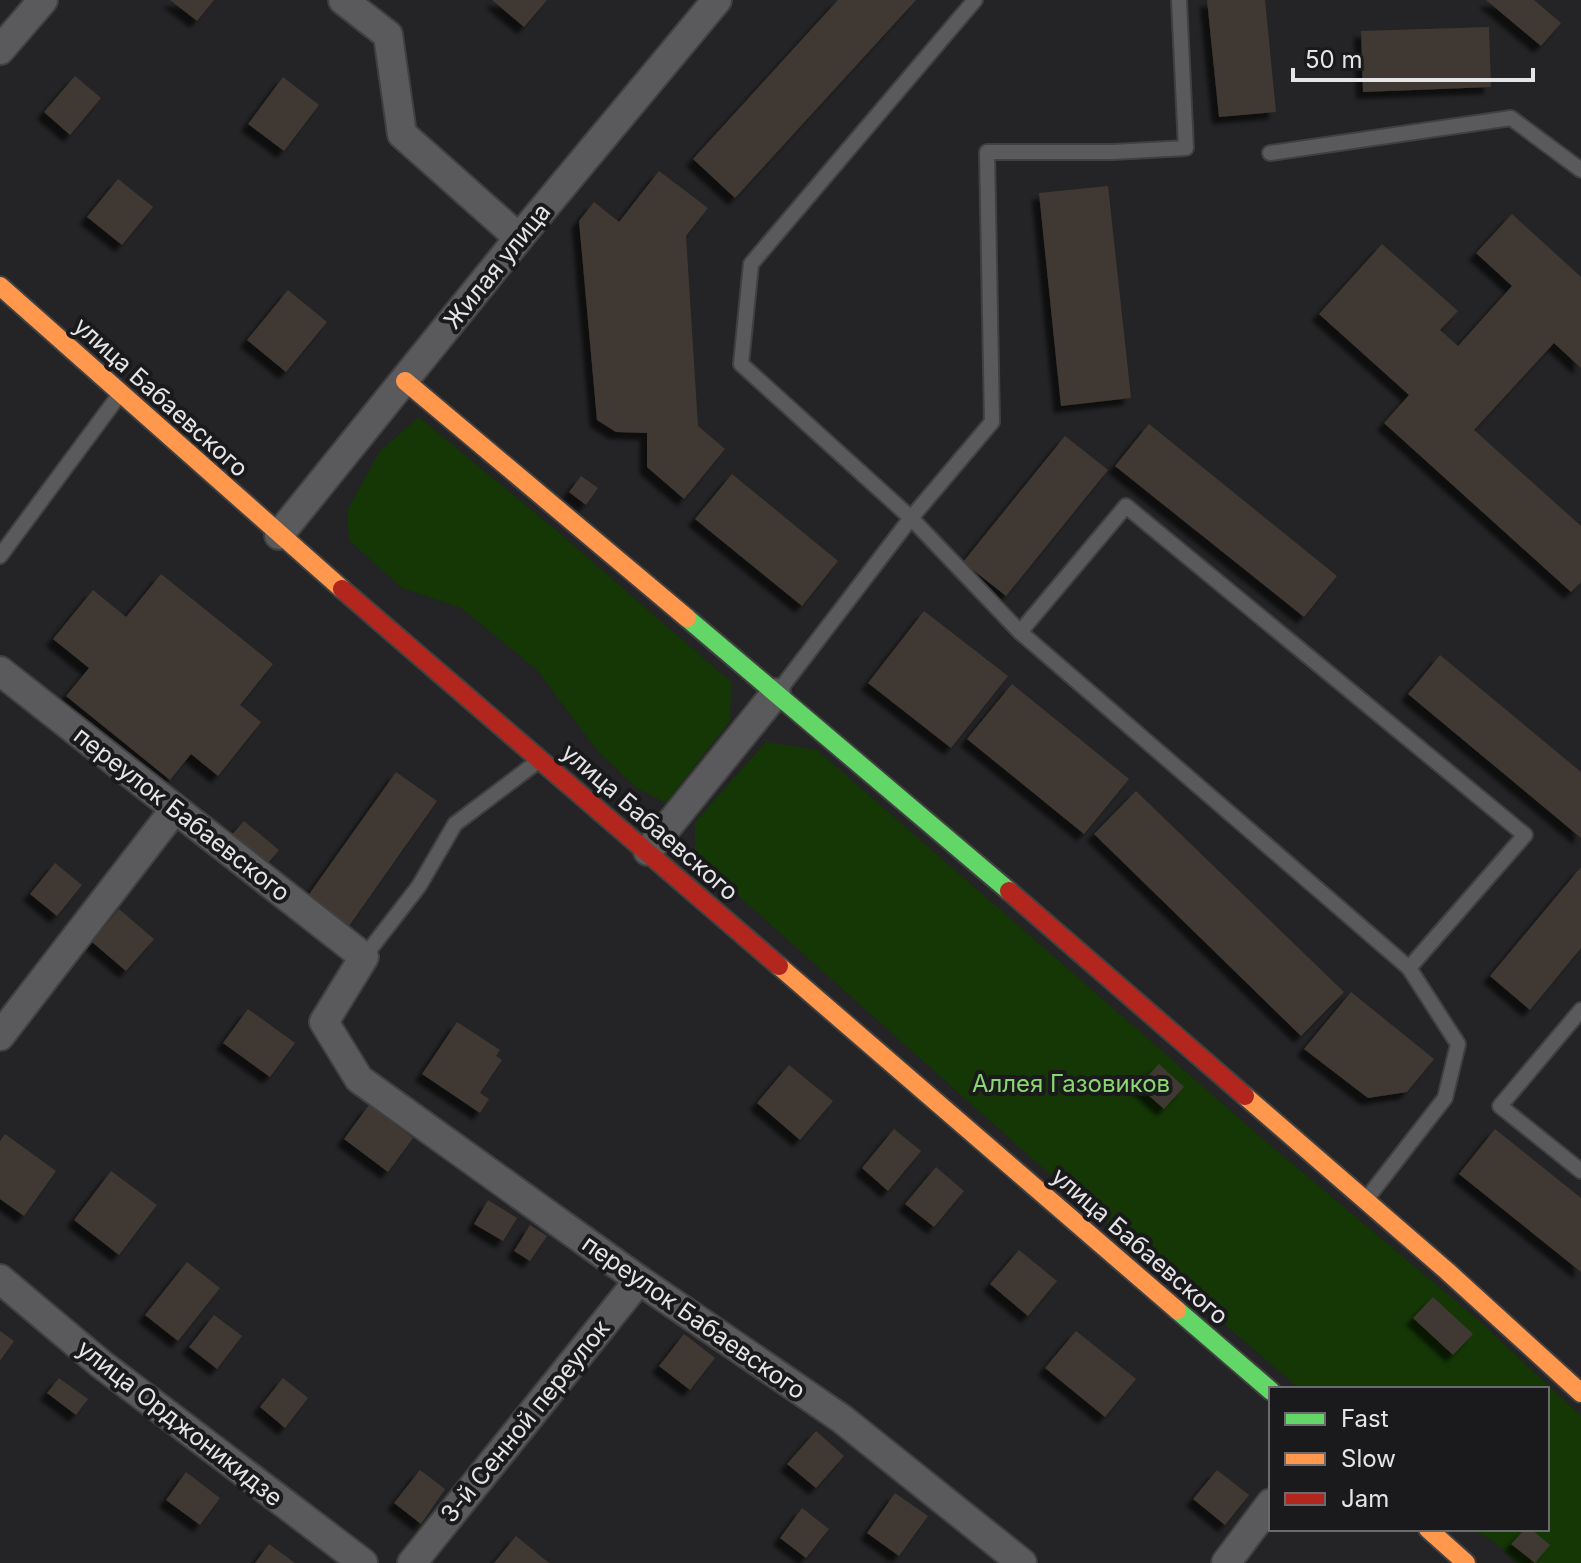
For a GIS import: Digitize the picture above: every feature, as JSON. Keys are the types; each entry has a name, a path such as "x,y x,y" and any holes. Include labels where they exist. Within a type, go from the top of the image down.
{"main road":[{"name":"улица Бабаевского","path":"0,286 279,535 1269,1389"},
{"path":"405,381 776,693 1366,1200 1581,1393"},
{"path":"1430,1531 1466,1563"}],"street":[{"path":"0,50 43,0"},
{"path":"343,0 388,35 402,134 519,238"},
{"name":"Жилая улица","path":"279,535 519,238 717,0"},
{"name":"переулок Бабаевского","path":"0,671 364,957 324,1022 359,1079 639,1280 842,1419 1022,1563"},
{"path":"648,851 776,693"},
{"path":"0,1036 175,809"},
{"name":"улица Орджоникидзе","path":"0,1279 101,1364 363,1563"},
{"name":"3-й Сенной переулок","path":"412,1563 639,1280"},
{"path":"1226,1563 1269,1506"}],"lane":[{"path":"975,0 751,264 741,364 911,518 1020,632 1409,968 1458,1044 1445,1098 1366,1200"},
{"path":"776,693 911,518 992,422 987,152 1186,148 1179,0"},
{"path":"1270,153 1511,118 1581,170"},
{"path":"0,556 120,394"},
{"path":"1020,632 1126,506 1525,835 1409,968"},
{"path":"364,957 419,886 455,824 503,785 541,760"},
{"path":"1581,1010 1500,1106 1581,1171"}],"green space":[{"path":"419,417 557,531 731,682 730,721 666,803 637,788 598,752 537,670 461,608 402,588 349,540 347,511 380,451"},
{"name":"Аллея Газовиков","path":"766,742 817,750 1263,1139 1477,1319 1581,1416 1581,1563 1518,1563 1492,1540 1473,1531 1549,1531 1549,1387 1298,1387 1028,1155 695,857 695,822"}],"building":[{"path":"170,0 214,0 197,21"},
{"path":"492,0 547,0 524,27"},
{"path":"838,0 916,0 735,198 693,159"},
{"path":"1207,0 1265,0 1276,112 1219,117"},
{"path":"1486,0 1534,0 1561,23 1541,46"},
{"path":"1489,27 1491,87 1363,92 1361,31"},
{"path":"75,76 101,98 70,135 44,112"},
{"path":"283,77 319,105 284,151 248,124"},
{"path":"659,171 708,208 686,236 698,426 725,449 684,499 647,467 647,433 616,432 597,420 579,221 594,202 619,222"},
{"path":"118,179 153,207 122,245 87,217"},
{"path":"1108,186 1131,398 1061,406 1039,193"},
{"path":"1512,214 1581,277 1581,368 1554,343 1474,430 1581,526 1581,582 1571,592 1384,423 1409,395 1319,314 1382,244 1458,311 1440,330 1458,346 1512,286 1476,253"},
{"path":"288,290 327,322 286,372 247,340"},
{"path":"1149,424 1337,576 1304,617 1115,466"},
{"path":"1065,436 1108,470 1006,596 963,562"},
{"path":"732,474 838,561 802,606 695,519"},
{"path":"581,476 598,488 586,505 569,492"},
{"path":"161,574 273,664 240,705 261,722 218,776 191,754 170,780 66,696 89,668 53,639 93,590 126,617"},
{"path":"924,611 1008,676 951,748 868,683"},
{"path":"1440,655 1581,772 1581,838 1408,694"},
{"path":"1012,684 1129,779 1084,834 967,739"},
{"path":"396,772 437,801 349,926 307,897"},
{"path":"1136,791 1344,992 1301,1036 1094,834"},
{"path":"244,821 279,850 264,868 228,839"},
{"path":"55,863 82,885 57,916 30,894"},
{"path":"1581,867 1581,948 1530,1010 1490,976"},
{"path":"119,909 154,939 126,971 92,942"},
{"path":"1351,992 1434,1059 1407,1092 1368,1098 1304,1049"},
{"path":"248,1009 295,1043 270,1077 223,1043"},
{"path":"457,1022 500,1050 496,1056 502,1060 480,1093 489,1099 480,1113 422,1074"},
{"path":"1159,1064 1184,1087 1164,1109 1138,1086"},
{"path":"789,1065 833,1101 800,1140 757,1103"},
{"path":"369,1105 413,1138 388,1172 344,1139"},
{"path":"894,1129 921,1151 888,1191 862,1168"},
{"path":"1495,1129 1581,1198 1581,1272 1459,1174"},
{"path":"5,1134 56,1171 24,1216 0,1199 0,1141"},
{"path":"936,1167 964,1191 934,1227 905,1204"},
{"path":"111,1171 157,1205 119,1255 74,1220"},
{"path":"488,1200 517,1218 503,1241 474,1224"},
{"path":"530,1225 547,1236 530,1261 514,1251"},
{"path":"1019,1250 1057,1281 1028,1316 990,1284"},
{"path":"187,1262 220,1288 178,1341 145,1315"},
{"path":"1433,1297 1473,1334 1453,1355 1413,1318"},
{"path":"214,1315 242,1336 217,1369 189,1347"},
{"path":"0,1331 14,1341 0,1361"},
{"path":"1076,1331 1136,1379 1105,1417 1045,1368"},
{"path":"684,1334 715,1358 690,1390 659,1366"},
{"path":"59,1378 88,1399 76,1415 47,1393"},
{"path":"283,1378 308,1398 285,1428 260,1407"},
{"path":"816,1431 844,1456 816,1488 787,1464"},
{"path":"420,1470 445,1489 421,1524 394,1503"},
{"path":"1217,1470 1249,1495 1225,1525 1193,1499"},
{"path":"186,1472 220,1498 200,1525 166,1500"},
{"path":"895,1493 928,1516 899,1556 867,1533"},
{"path":"802,1508 829,1529 806,1558 780,1538"},
{"path":"1523,1531 1533,1531 1550,1545 1535,1563 1511,1544"},
{"path":"516,1536 549,1563 494,1563"},
{"path":"269,1544 295,1563 255,1563"}],"traffic: fast":[{"path":"687,618 1009,891"},
{"path":"1177,1310 1269,1389"}],"traffic: slow":[{"path":"0,286 342,589"},
{"path":"405,381 687,618"},
{"path":"779,966 1177,1310"},
{"path":"1245,1096 1447,1271 1581,1393"},
{"path":"1430,1531 1466,1563"}],"traffic: jam":[{"path":"342,589 779,966"},
{"path":"1009,891 1245,1096"}]}
